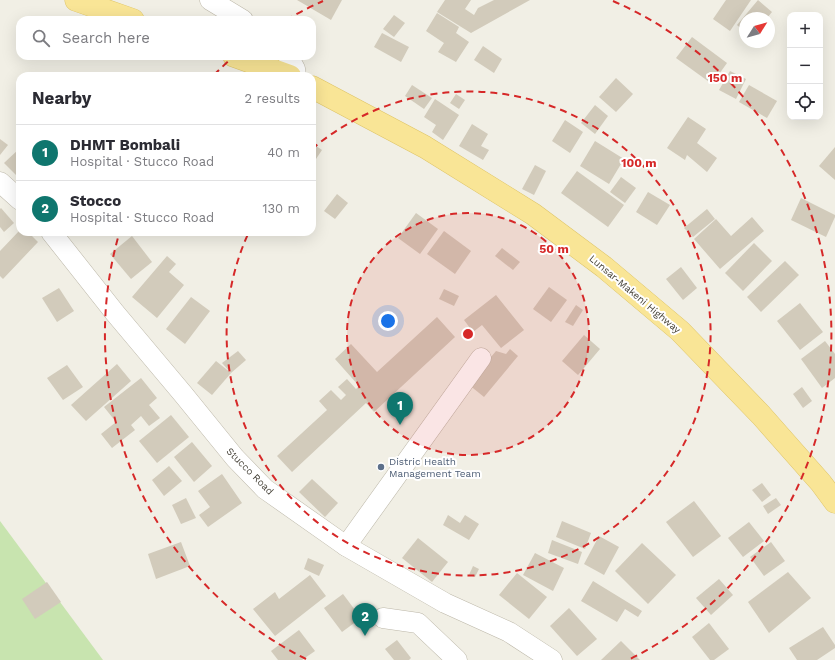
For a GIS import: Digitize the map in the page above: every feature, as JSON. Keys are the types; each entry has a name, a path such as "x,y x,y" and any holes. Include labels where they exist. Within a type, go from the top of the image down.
{"main road":[{"path":"76,0 122,16"},
{"path":"245,60 279,72"},
{"name":"Lunsar-Makeni Highway","path":"316,89 425,147 533,214 604,267 680,331 761,415 821,483 835,502"}],"street":[{"path":"210,0 236,16"},
{"path":"290,60 295,72"},
{"path":"0,182 16,196"},
{"name":"Stucco Road","path":"54,236 115,313 235,458 266,489 346,546 445,603 509,632 552,660"},
{"path":"346,546 481,358"},
{"path":"383,618 418,623 457,660"}],"green space":[{"path":"0,521 103,660 0,660"}],"building":[{"path":"297,0 342,0 331,20"},
{"path":"445,0 471,0 465,9 474,15 478,8 494,0 530,0 471,33 437,12"},
{"path":"726,0 751,0 743,12 739,12 739,18 730,31 713,19"},
{"path":"758,0 772,12 748,12"},
{"path":"437,13 459,27 456,33 469,42 456,62 438,52 444,43 426,31"},
{"path":"394,15 405,23 394,37 383,29"},
{"path":"382,33 409,47 401,62 374,47"},
{"path":"692,37 727,63 712,84 676,58"},
{"path":"483,46 502,59 494,73 474,60"},
{"path":"730,71 746,79 736,99 719,90"},
{"path":"616,78 633,94 616,112 599,97"},
{"path":"412,85 432,98 424,109 405,96"},
{"path":"749,85 777,101 767,118 739,102"},
{"path":"456,94 465,100 459,109 450,103"},
{"path":"435,99 459,115 443,140 432,132 436,125 424,117"},
{"path":"595,105 608,116 595,134 581,123"},
{"path":"688,117 706,129 697,143 717,158 707,172 687,155 685,160 667,148"},
{"path":"565,120 583,132 570,153 552,141"},
{"path":"472,124 488,134 481,146 489,150 483,160 459,146"},
{"path":"0,139 8,145 0,155"},
{"path":"595,141 624,159 609,184 580,166"},
{"path":"316,146 322,150 316,159"},
{"path":"835,147 835,180 819,166"},
{"path":"16,152 16,175 4,163"},
{"path":"535,165 546,171 534,195 522,189"},
{"path":"577,171 624,205 608,227 561,193"},
{"path":"621,177 636,188 625,203 610,192"},
{"path":"648,192 670,205 657,225 636,212"},
{"path":"337,194 348,203 335,219 324,211"},
{"path":"801,198 835,215 826,237 791,220"},
{"path":"1,208 14,223 4,232 0,227"},
{"path":"707,209 715,219 693,237 684,228"},
{"path":"416,213 438,229 420,254 398,238"},
{"path":"752,217 764,231 720,269 694,239 716,219 731,236"},
{"path":"444,231 471,251 455,274 427,254"},
{"path":"16,234 16,236 32,236 38,242 3,279 0,276 0,251"},
{"path":"132,236 152,262 131,279 110,254"},
{"path":"754,243 772,261 743,291 725,273"},
{"path":"502,248 520,262 513,270 495,256"},
{"path":"167,256 176,264 169,272 184,285 157,318 132,297"},
{"path":"785,261 799,275 761,312 747,297"},
{"path":"681,267 697,288 683,300 666,279"},
{"path":"549,287 567,300 551,322 533,309"},
{"path":"59,288 74,311 57,322 42,298"},
{"path":"444,289 459,296 454,306 439,299"},
{"path":"496,295 524,330 501,348 482,325 473,332 464,320"},
{"path":"191,297 210,311 185,344 166,329"},
{"path":"800,303 823,332 800,350 777,321"},
{"path":"576,305 583,310 573,326 565,322"},
{"path":"437,317 455,337 374,412 366,403 292,472 277,456 327,410 319,401 331,390 341,400 346,395 338,387 347,379 356,389 359,386 335,359 351,344 377,372"},
{"path":"584,335 600,349 578,375 562,361"},
{"path":"825,341 835,354 835,378 822,388 801,359"},
{"path":"510,349 518,356 484,397 468,384 496,351 506,354"},
{"path":"238,351 246,360 231,373 222,363"},
{"path":"216,361 231,373 212,395 197,383"},
{"path":"117,364 131,381 86,421 71,405"},
{"path":"67,365 83,387 63,400 47,378"},
{"path":"141,378 157,398 149,405 160,418 149,426 141,416 131,425 135,430 112,448 101,434 116,422 104,407"},
{"path":"802,387 812,401 803,408 793,394"},
{"path":"171,415 189,437 157,463 139,441"},
{"path":"192,442 212,466 194,482 174,457"},
{"path":"169,466 182,481 164,496 152,480"},
{"path":"222,474 242,503 208,527 199,515 210,507 198,491"},
{"path":"312,479 338,503 325,517 299,492"},
{"path":"762,483 771,495 762,502 752,490"},
{"path":"186,498 196,518 181,524 172,505"},
{"path":"776,498 781,505 768,514 763,506"},
{"path":"694,501 721,536 693,557 666,522"},
{"path":"448,515 460,523 465,515 479,524 469,540 443,525"},
{"path":"562,521 591,533 585,549 556,537"},
{"path":"749,522 764,541 743,557 728,538"},
{"path":"599,536 619,547 604,575 584,564"},
{"path":"418,538 448,562 432,582 402,558"},
{"path":"552,540 582,552 578,564 548,553"},
{"path":"181,542 190,566 156,579 148,554"},
{"path":"771,542 785,561 764,576 750,557"},
{"path":"642,543 676,575 648,604 615,571"},
{"path":"535,553 564,568 553,591 523,575"},
{"path":"308,558 324,565 319,576 304,569"},
{"path":"473,566 479,569 475,577 469,575"},
{"path":"788,572 811,598 769,633 748,602"},
{"path":"517,573 547,597 529,619 499,595"},
{"path":"310,575 326,596 275,636 253,609 275,592 279,599"},
{"path":"719,579 733,595 711,615 696,598"},
{"path":"593,581 642,611 638,617 625,609 617,622 581,601"},
{"path":"47,582 61,602 35,619 22,599"},
{"path":"343,594 361,618 342,632 324,608"},
{"path":"569,608 597,639 577,656 550,626"},
{"path":"709,623 729,649 714,660 710,660 692,637"},
{"path":"823,627 835,645 835,648 817,660 797,660 789,648"},
{"path":"299,630 315,651 302,660 278,660 271,651"},
{"path":"397,640 411,658 409,660 394,660 385,649"},
{"path":"621,641 640,660 601,660"}],"place":[{"name":"DHMT Bombali","path":"400,425"},
{"name":"Distric Health Management Team","path":"381,467"},
{"name":"Stocco","path":"365,636"}]}
